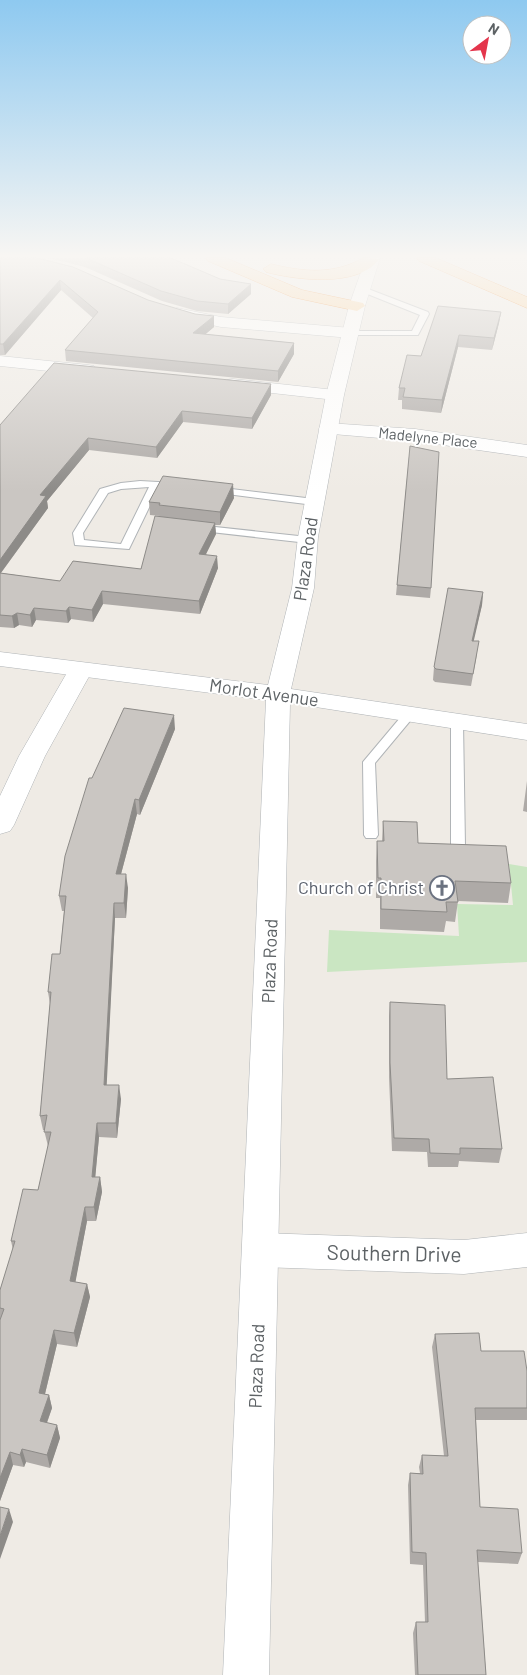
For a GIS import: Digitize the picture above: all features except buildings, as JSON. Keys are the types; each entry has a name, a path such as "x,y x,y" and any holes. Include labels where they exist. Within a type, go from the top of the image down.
{"street":[{"name":"Plaza Road","path":"246,1675 278,694 303,588 314,502 335,395 349,336"},
{"path":"0,361 107,372"},
{"path":"214,382 335,395"},
{"name":"Madelyne Place","path":"328,429 442,438 527,451"},
{"name":"Morlot Avenue","path":"0,659 80,671 278,694 527,732"},
{"path":"0,825 32,756 80,671"},
{"name":"Southern Drive","path":"261,1250 464,1256 527,1250"}],"lane":[{"path":"155,484 125,547 79,543 78,533 104,491 130,484 155,484 188,487"},
{"path":"207,489 314,502"},
{"path":"138,521 150,523"},
{"path":"187,527 308,540"},
{"path":"371,835 369,762 409,715"},
{"path":"457,722 458,846"}],"green space":[{"path":"509,864 527,867 527,962 327,972 329,930 459,936 457,904 513,905"}],"place":[{"name":"Church of Christ","path":"442,888"}]}
